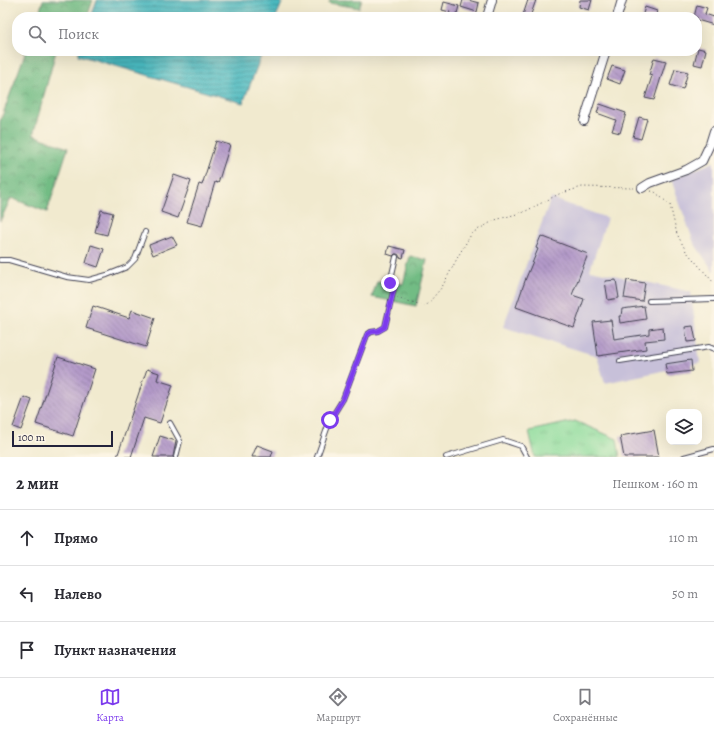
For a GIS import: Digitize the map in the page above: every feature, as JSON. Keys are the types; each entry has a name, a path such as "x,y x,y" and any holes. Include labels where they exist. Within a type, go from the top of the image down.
{"street":[{"path":"488,12 492,0"},
{"path":"618,12 622,0"},
{"path":"584,121 604,56"},
{"path":"642,188 650,183 686,170 702,161 714,131"}],"lane":[{"path":"0,260 9,260 67,277 89,280 127,267 135,259 145,232"},
{"path":"318,457 330,420 343,399 367,335 385,327 394,288 390,283 396,257"},
{"path":"649,301 714,299"},
{"path":"620,361 708,347 714,349"},
{"path":"170,423 180,441 176,457"},
{"path":"446,457 503,440 521,446 527,457"},
{"path":"684,457 714,448"}],"path":[{"path":"392,296 426,306 442,287 472,233 495,220 524,212 559,194 582,187 642,188 655,192 670,205 677,234 686,252 714,283"}],"shaded area":[{"path":"714,162 714,272 694,243 671,179"},
{"path":"551,198 607,218 590,270 691,292 700,363 605,383 597,356 503,327"}],"green space":[{"path":"43,0 93,0 89,12 39,12"},
{"path":"330,0 362,0 359,8 329,3"},
{"path":"24,56 55,56 33,135 68,148 47,212 11,198 0,221 0,122"},
{"path":"410,256 427,260 416,306 372,297 377,281 403,284"},
{"path":"575,421 617,439 620,457 535,457 529,431"}],"water":[{"path":"97,0 281,0 282,3 278,12 93,12"},
{"path":"81,56 261,56 243,103"}],"building":[{"path":"463,0 479,3 477,12 461,7"},
{"path":"528,0 536,0 532,12 524,12"},
{"path":"580,0 592,0 589,10 579,7"},
{"path":"444,2 459,6 457,12 442,10"},
{"path":"697,5 707,8 705,14 714,17 714,25 702,21 702,12 695,12"},
{"path":"645,7 657,11 657,12 644,12"},
{"path":"702,49 706,50 702,66 694,64 696,56 702,56"},
{"path":"654,58 666,61 654,100 645,98 652,76 649,75"},
{"path":"612,66 625,70 620,84 607,79"},
{"path":"675,69 688,72 683,89 670,85"},
{"path":"600,104 626,113 620,133 612,131 616,120 597,113"},
{"path":"639,117 647,119 641,139 633,137"},
{"path":"216,141 230,145 218,183 215,182 202,226 187,222 199,184 202,185"},
{"path":"174,175 191,181 178,218 161,212"},
{"path":"101,210 113,213 107,235 95,232"},
{"path":"172,236 177,245 153,255 149,245"},
{"path":"541,236 588,254 572,295 584,299 574,328 516,307 538,249 536,248"},
{"path":"91,245 104,249 98,267 86,263"},
{"path":"389,246 405,250 403,258 399,257 397,254 393,256 387,254"},
{"path":"616,280 619,298 608,300 605,281"},
{"path":"627,280 645,283 642,301 624,298"},
{"path":"93,306 129,318 132,310 155,318 146,347 86,328"},
{"path":"644,306 646,319 620,323 619,316 621,316 622,309"},
{"path":"611,320 614,339 649,334 649,329 663,327 664,339 645,341 646,349 598,356 593,322"},
{"path":"693,326 696,341 687,342 685,327"},
{"path":"58,357 95,369 73,436 36,424"},
{"path":"691,360 692,371 667,374 665,364"},
{"path":"147,369 159,373 157,380 173,385 160,423 144,418 131,457 117,457"},
{"path":"24,397 32,400 21,430 13,427"},
{"path":"654,430 659,457 624,457 620,436"},
{"path":"160,436 176,441 173,457 153,457"},
{"path":"257,445 273,451 271,457 252,457"}],"route":[{"path":"330,420 343,399 367,335 385,327 394,288 390,283"}]}
